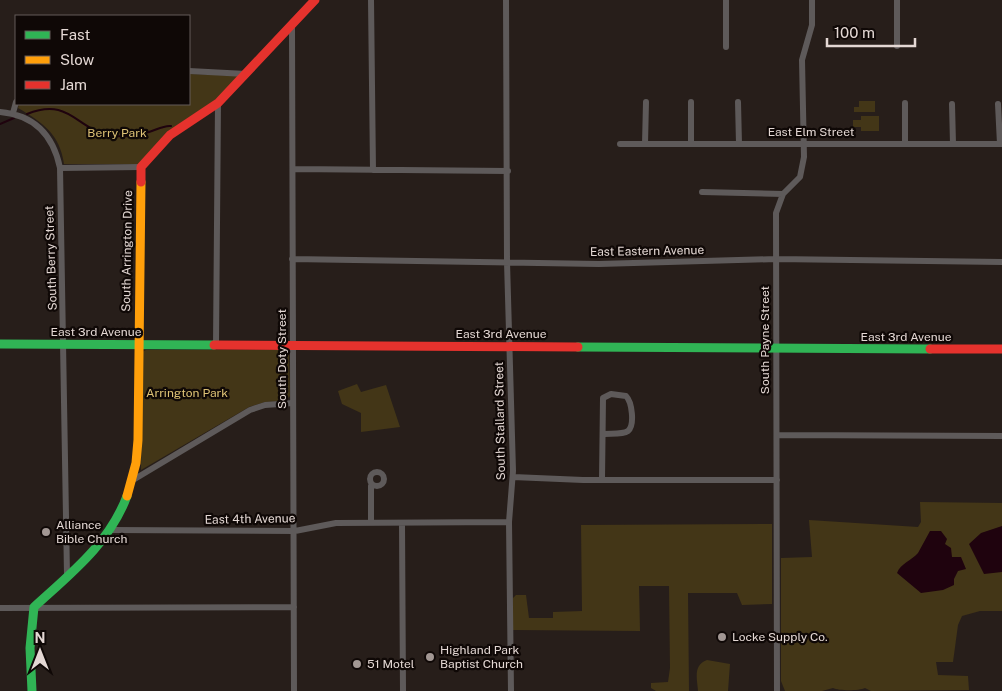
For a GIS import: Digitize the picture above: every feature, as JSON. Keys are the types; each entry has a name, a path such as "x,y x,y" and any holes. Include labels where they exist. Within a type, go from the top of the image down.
{"street":[{"path":"60,168 141,167 170,135 218,103 292,28 315,0"},
{"path":"371,0 373,170"},
{"name":"South Stallard Street","path":"506,0 507,262 511,346 513,477 509,522 511,691"},
{"path":"726,0 726,48"},
{"name":"South Payne Street","path":"778,691 776,213 783,194 800,177 804,157 802,60 812,25 812,0"},
{"path":"897,0 897,46"},
{"name":"South Doty Street","path":"292,28 294,691"},
{"path":"190,72 246,74"},
{"path":"645,144 646,102"},
{"path":"691,102 691,144"},
{"path":"738,102 739,144"},
{"path":"216,345 218,103"},
{"path":"905,103 905,144"},
{"path":"952,104 953,144"},
{"path":"998,104 1001,144"},
{"path":"13,113 15,105"},
{"name":"South Berry Street","path":"0,112 13,113 40,126 57,152 60,168 65,344 67,575"},
{"name":"East Elm Street","path":"620,144 1001,144"},
{"name":"South Arrington Drive","path":"34,607 111,530 124,506 133,480 139,453 138,345 141,167"},
{"path":"293,169 508,170"},
{"path":"702,192 783,194"},
{"name":"East Eastern Avenue","path":"292,259 599,264 776,259 1002,262"},
{"name":"East 3rd Avenue","path":"0,344 1002,349"},
{"path":"602,479 603,434 604,396 626,396 631,404 631,426 629,430 626,433 603,434"},
{"path":"133,480 250,410 265,405 293,403"},
{"path":"778,434 1002,436"},
{"path":"513,477 777,480"},
{"path":"371,486 371,523"},
{"name":"East 4th Avenue","path":"111,530 295,531 336,523 509,522"},
{"path":"402,523 403,691"},
{"path":"32,691 30,648 34,607"},
{"path":"0,608 294,608"}],"green space":[{"name":"Berry Park","path":"190,74 243,76 140,164 64,164 59,145 54,137 35,118 18,108 19,105 190,105"},
{"path":"859,101 875,101 875,112 854,112 854,107 859,107"},
{"path":"861,116 879,116 879,131 861,131 861,127 853,127 853,120 861,120"},
{"name":"Arrington Park","path":"146,350 289,350 290,396 286,401 265,402 249,407 141,470 142,352"},
{"path":"357,384 361,392 386,385 400,427 361,432 361,413 342,404 338,391"},
{"path":"920,502 1002,503 1002,611 980,611 962,616 958,625 953,662 936,662 938,675 968,676 969,690 871,691 865,688 840,690 833,688 822,691 785,691 781,681 781,558 812,557 809,520 918,527 921,522"},
{"path":"772,524 772,604 742,605 737,593 688,593 689,691 656,691 651,688 651,683 668,682 670,668 669,586 639,586 640,631 513,630 513,598 516,595 526,595 529,618 553,618 553,612 582,611 581,525"},
{"path":"707,660 730,664 728,691 698,691 698,669"}],"shaded area":[{"path":"1002,526 1002,572 984,574 969,544 981,533"},
{"path":"930,531 941,531 947,539 945,544 951,548 952,557 961,557 966,569 958,571 954,579 954,585 943,590 921,593 897,573 901,567 918,553"}],"waterway":[{"path":"27,114 54,109 64,112 102,133 115,136 136,135 171,126"},
{"path":"0,124 14,118"}],"traffic: fast":[{"path":"0,344 214,345"},
{"path":"578,347 930,349"},
{"path":"32,691 30,648 34,607 99,544 110,529 127,496"}],"traffic: slow":[{"path":"127,496 136,463 138,440 141,182"}],"traffic: jam":[{"path":"141,182 141,167 170,135 218,103 315,0"},
{"path":"214,345 578,347"},
{"path":"930,349 1002,349"}],"place":[{"name":"Alliance Bible Church","path":"46,532"},
{"name":"Locke Supply Co.","path":"722,637"},
{"name":"Highland Park Baptist Church","path":"430,657"},
{"name":"51 Motel","path":"357,664"}]}
